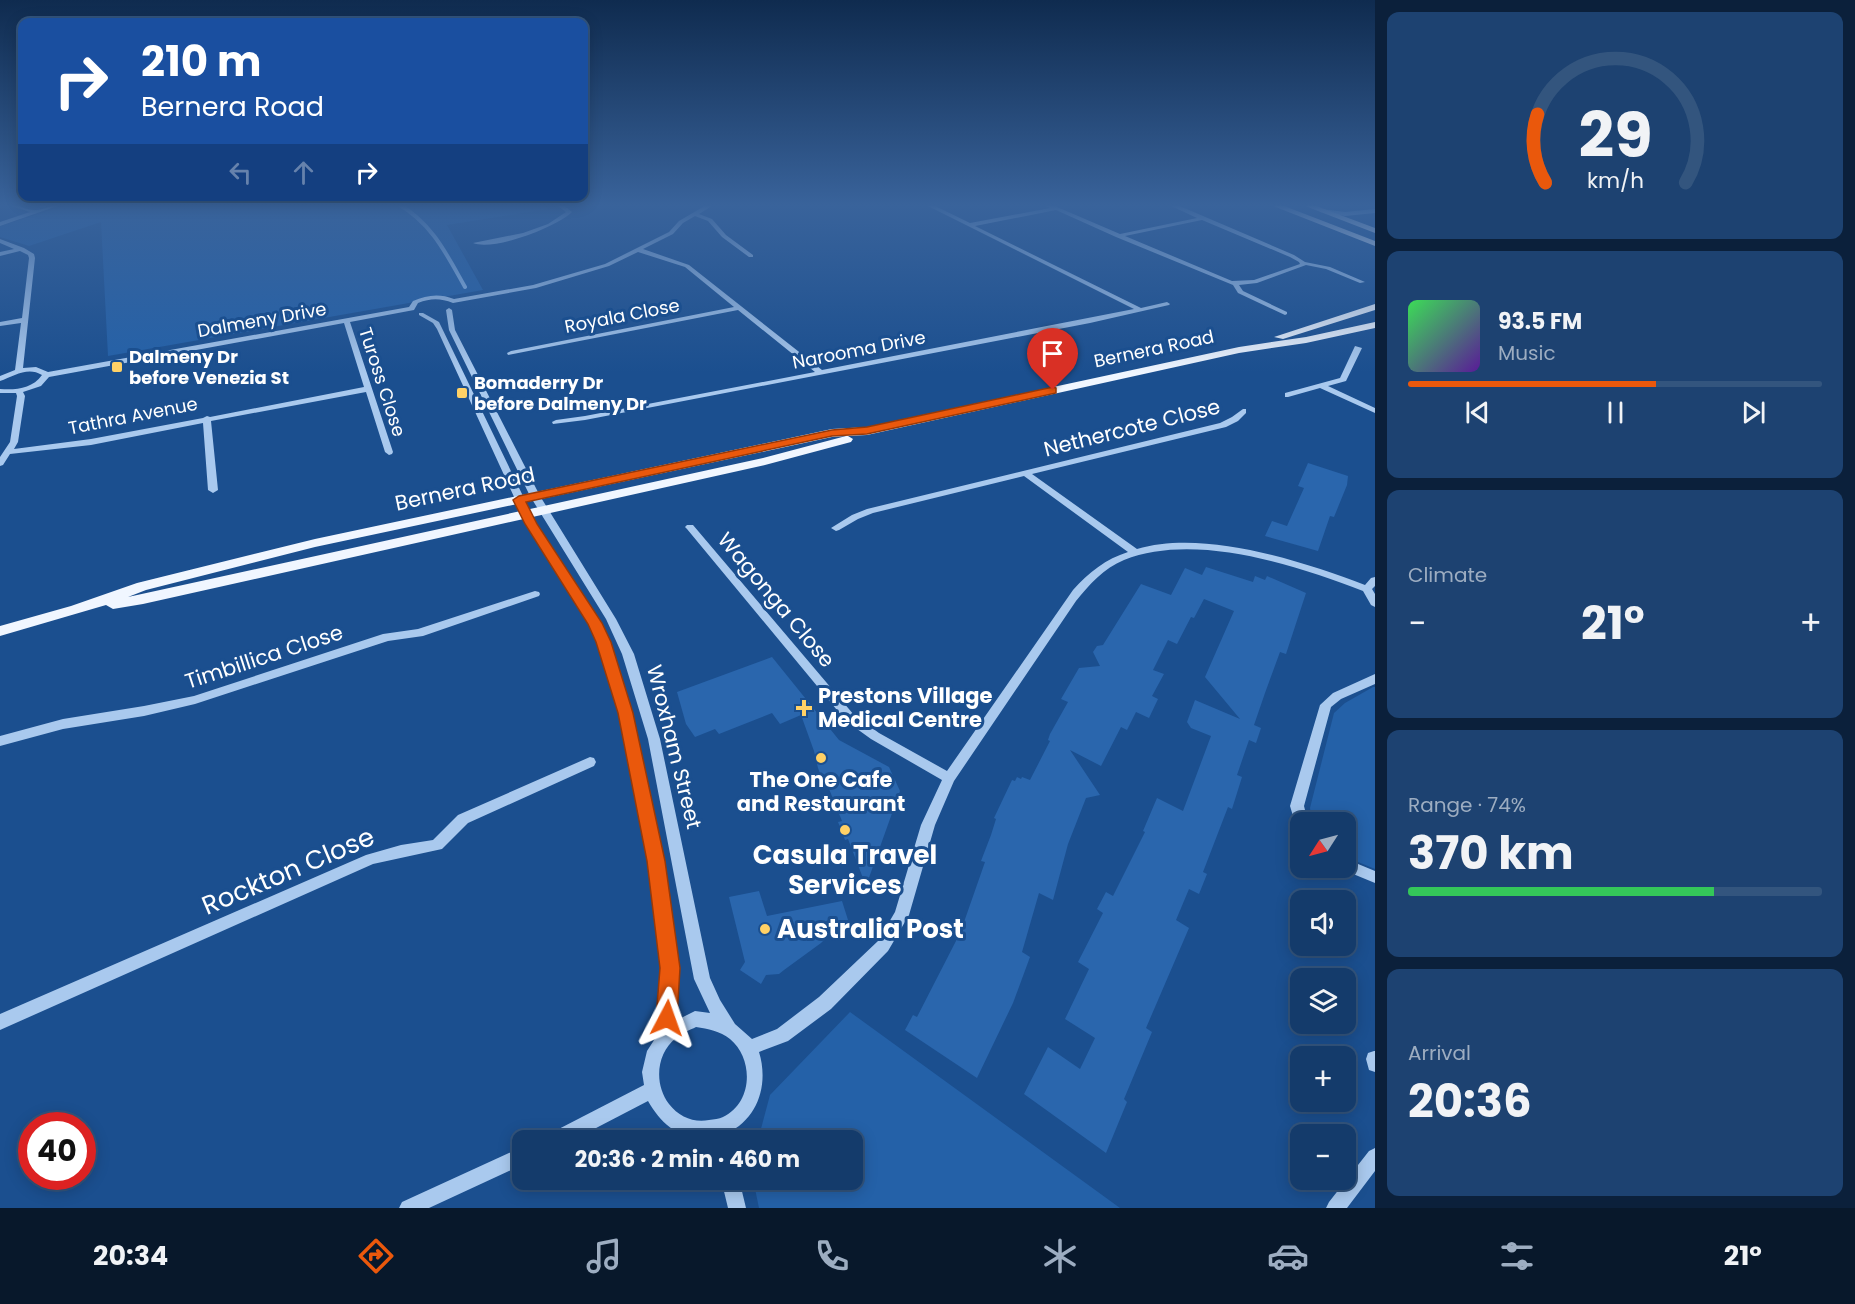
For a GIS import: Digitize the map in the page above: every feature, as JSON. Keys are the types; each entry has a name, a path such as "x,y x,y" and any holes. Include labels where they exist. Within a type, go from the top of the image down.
{"main road":[{"name":"Bernera Road","path":"1239,350 1375,307"},
{"name":"Bernera Road","path":"0,631 76,610 143,599 522,507 543,510 765,461 841,441 867,431 1239,350 1306,340 1375,325"},
{"name":"Bernera Road","path":"522,507 535,496 832,433 867,431"}],"street":[{"path":"19,371 32,260"},
{"path":"421,314 566,279 617,260"},
{"path":"670,260 687,266 821,373"},
{"path":"1041,260 1140,310"},
{"path":"1175,260 1220,280 1236,284 1255,282 1300,267 1303,263"},
{"path":"1297,260 1323,267 1362,282"},
{"path":"1236,284 1240,292 1285,313"},
{"name":"Dalmeny Drive","path":"46,375 412,309 415,302 429,298 441,297 445,309"},
{"name":"Narooma Drive","path":"556,422 821,373 1167,304"},
{"name":"Royala Close","path":"511,353 740,308"},
{"name":"Wroxham Street","path":"412,309 435,322 440,328 522,507 595,623 604,642 625,713 656,861 670,968 666,1034"},
{"name":"Wroxham Street","path":"445,309 452,330 535,496 591,586 628,654 654,739 702,979 714,1006 728,1026"},
{"path":"0,324 25,320"},
{"name":"Tuross Close","path":"346,320 389,452"},
{"path":"1288,395 1343,379 1358,348"},
{"path":"0,379 19,371 38,370 46,375 38,384 19,391 0,391"},
{"path":"1322,386 1375,411"},
{"name":"Tathra Avenue","path":"9,452 91,442 368,388"},
{"path":"0,463 9,452 16,427 21,396 19,391"},
{"name":"Nethercote Close","path":"836,528 870,511 1223,425 1235,419 1243,411"},
{"path":"207,418 213,490"},
{"name":"Nethercote Close","path":"1025,473 1136,553"},
{"name":"Wagonga Close","path":"690,527 850,718 875,736 950,778"},
{"path":"749,1048 782,1035 825,1003 883,946 902,915 925,834 950,778 1080,587 1090,577 1111,563 1136,553 1180,548 1225,549 1371,585 1375,603"},
{"name":"Timbillica Close","path":"0,741 63,724 195,700 387,637 419,633 535,594"},
{"path":"1298,812 1297,806 1326,705 1337,695 1365,685 1375,678"},
{"name":"Rockton Close","path":"0,1022 371,859 437,845 463,819 590,762"},
{"path":"1356,869 1375,877"},
{"path":"696,1130 681,1125 668,1116 658,1104 652,1090 651,1059 666,1034 679,1024 695,1019 712,1020 728,1026 740,1035 749,1048 754,1064 755,1081 751,1098 742,1113 723,1130"},
{"path":"574,1130 652,1090"},
{"path":"1335,1208 1375,1157"},
{"path":"408,1208 512,1161"},
{"path":"733,1190 737,1208"}],"shaded area":[{"path":"103,260 467,260 483,290 108,356"},
{"path":"1375,687 1375,869 1356,861 1356,812 1311,812 1334,713 1345,703"},
{"path":"850,1012 1120,1208 759,1208 755,1190 863,1190 863,1130 761,1130 770,1095"}],"building":[{"path":"1308,463 1348,476 1347,485 1334,517 1330,516 1318,551 1265,536 1272,521 1287,526 1304,488 1298,486"},
{"path":"1206,567 1253,582 1255,576 1265,580 1267,576 1306,593 1286,654 1280,652 1265,693 1254,725 1261,728 1256,743 1249,740 1237,775 1242,777 1232,809 1228,807 1203,872 1207,874 1199,894 1189,889 1176,920 1189,928 1146,1028 1152,1032 1124,1099 1127,1102 1106,1153 1024,1094 1048,1047 1080,1069 1095,1038 1065,1019 1089,969 1078,962 1103,913 1097,909 1106,892 1113,896 1145,832 1143,831 1157,798 1183,811 1211,736 1191,728 1187,722 1195,700 1240,719 1205,677 1234,611 1204,599 1194,618 1191,617 1177,644 1168,640 1153,670 1164,674 1152,696 1158,699 1149,718 1136,712 1127,730 1121,727 1101,766 1070,750 1100,795 1086,798 1068,844 1053,900 1039,893 1022,952 1030,957 1013,1003 977,1078 905,1030 913,1015 917,1017 957,939 953,937 961,920 964,922 985,862 981,861 996,819 994,818 1012,780 1015,781 1017,777 1021,779 1022,777 1030,780 1050,741 1048,740 1050,734 1068,702 1061,699 1079,668 1100,666 1093,652 1097,646 1103,645 1141,584 1171,595 1185,568 1202,575"},
{"path":"772,657 839,740 889,767 900,791 866,886 848,839 845,840 838,822 842,821 825,779 822,779 801,715 780,724 772,713 719,734 715,729 695,737 686,724 677,692"},
{"path":"759,891 767,916 842,901 848,920 842,922 821,943 779,974 766,975 761,984 740,970 745,962 729,897"}],"waterway":[{"path":"450,260 465,287"}],"place":[{"name":"Dalmeny Dr before Venezia St","path":"117,367"},
{"name":"Bomaderry Dr before Dalmeny Dr","path":"462,393"},
{"name":"Prestons Village Medical Centre","path":"804,708"},
{"name":"The One Cafe and Restaurant","path":"821,758"},
{"name":"Casula Travel Services","path":"845,830"},
{"name":"Australia Post","path":"765,929"}],"route":[{"path":"667,1018 670,968 656,861 625,713 604,642 595,623 531,524 519,500 680,464 832,433 867,431 1053,390"}]}
